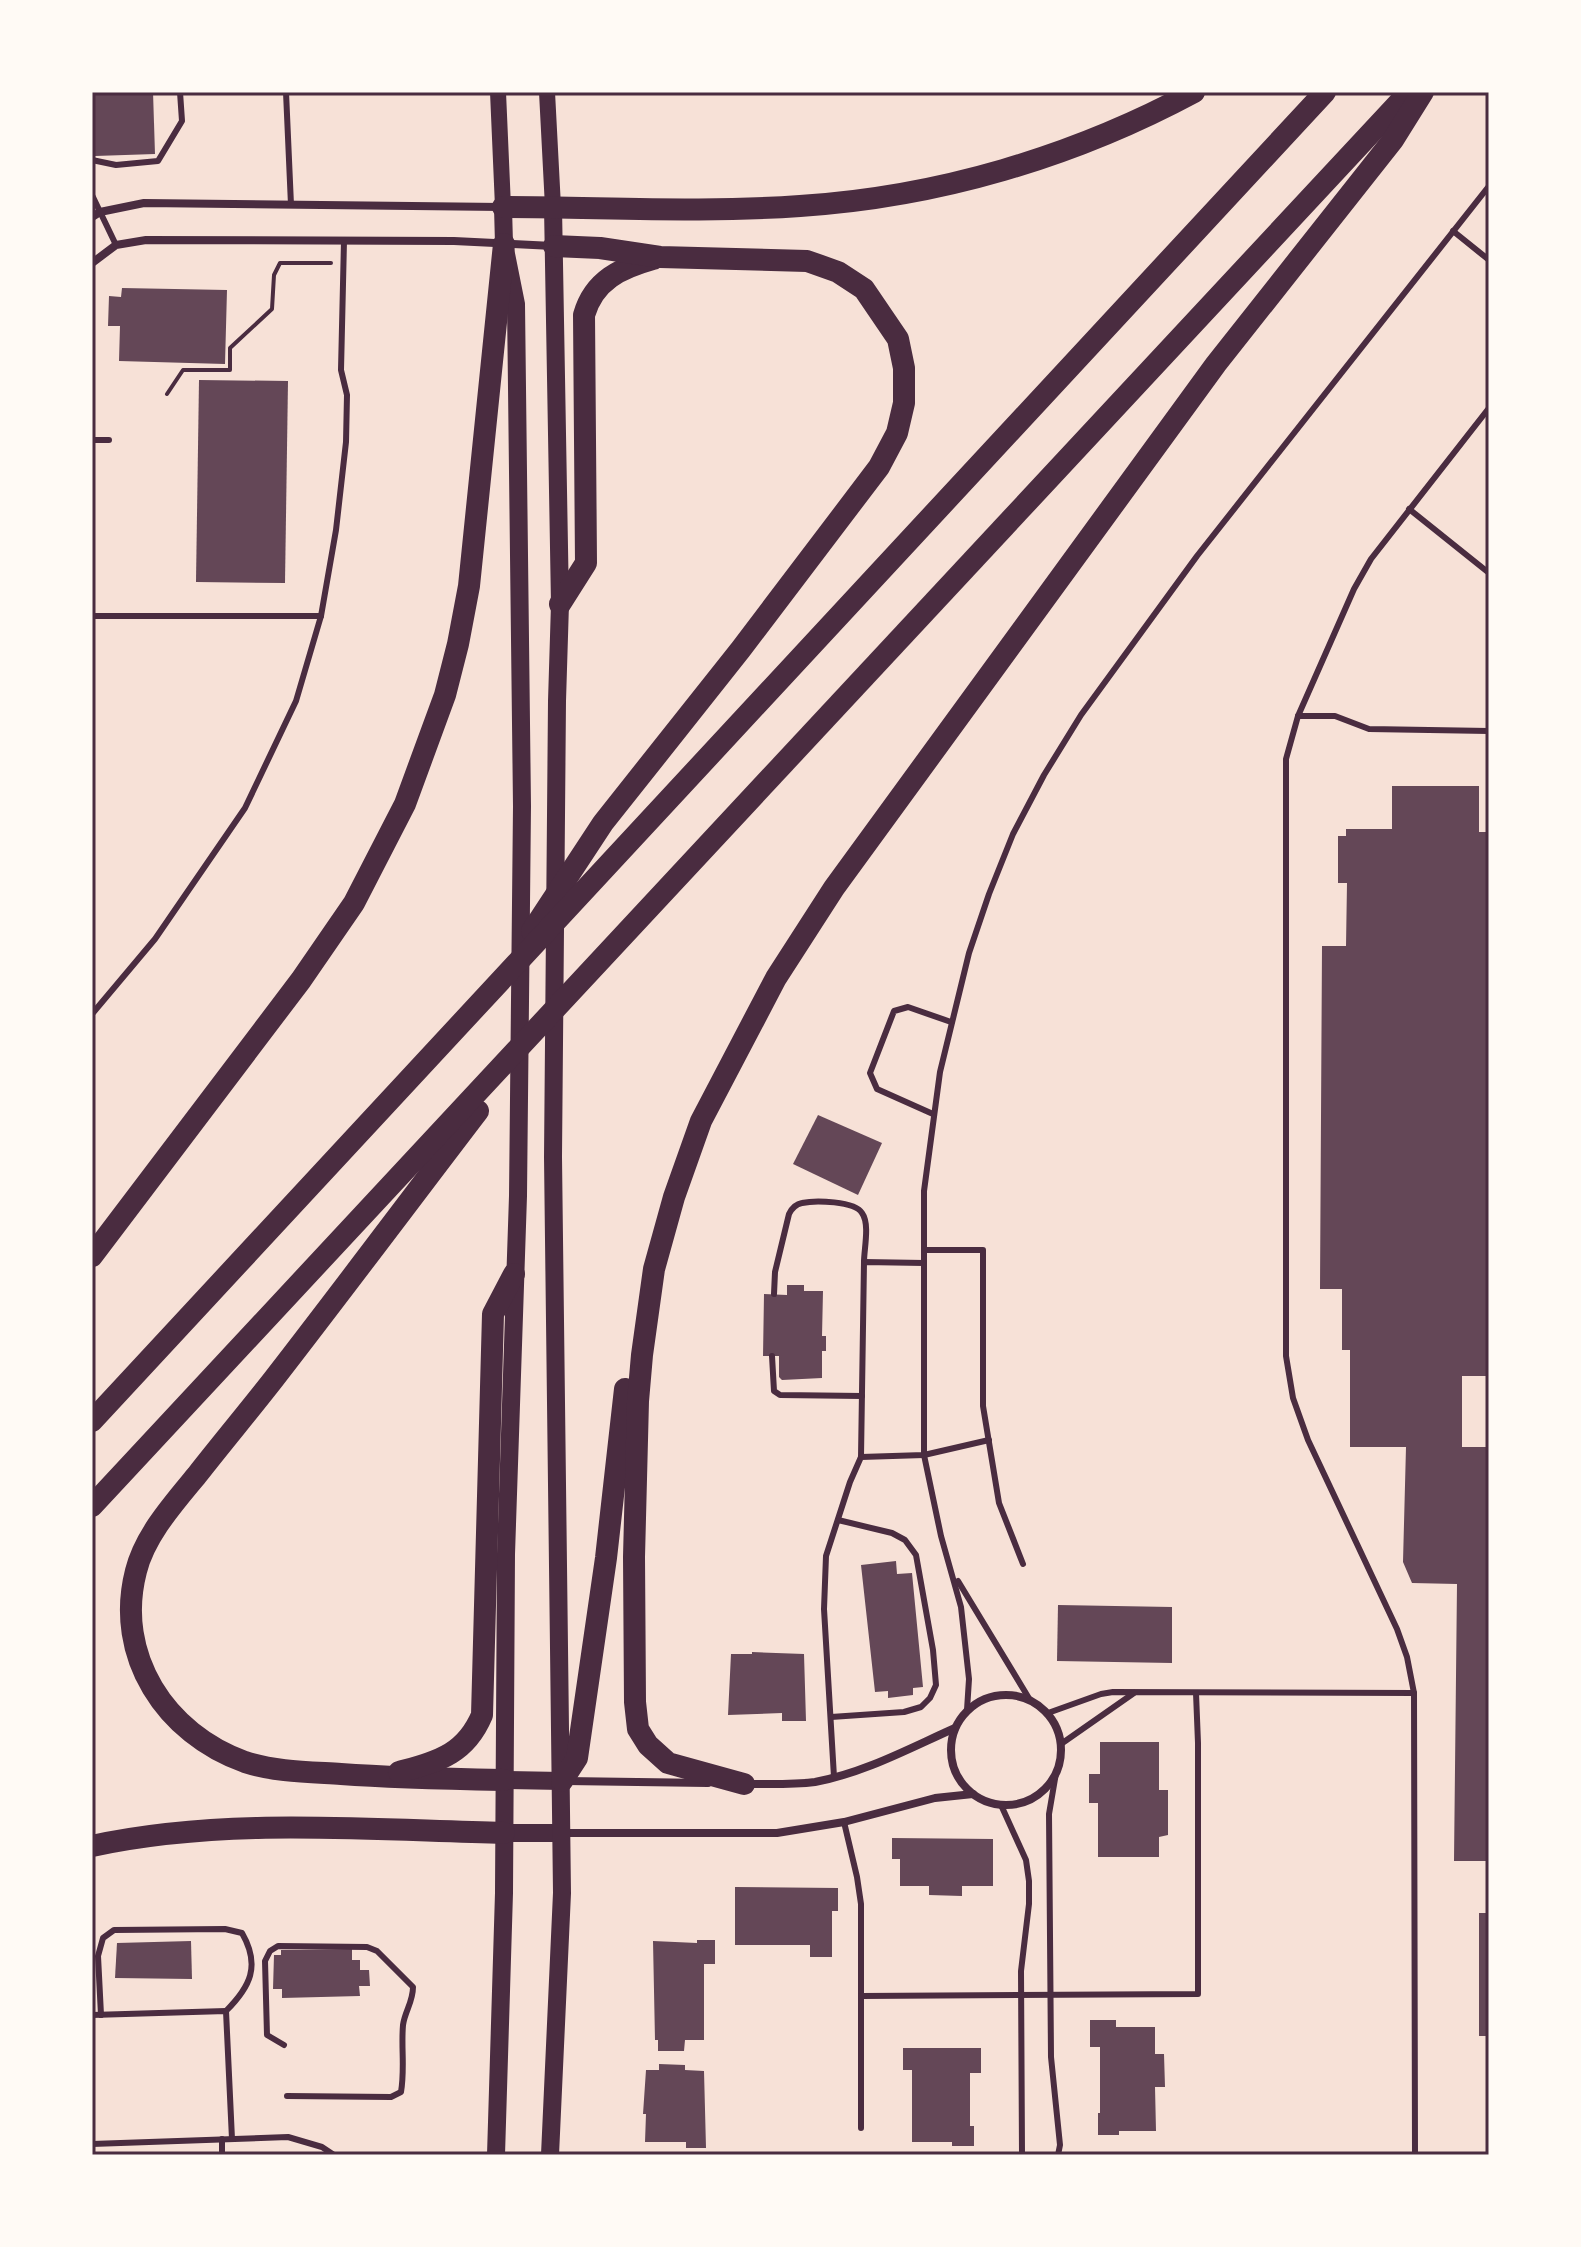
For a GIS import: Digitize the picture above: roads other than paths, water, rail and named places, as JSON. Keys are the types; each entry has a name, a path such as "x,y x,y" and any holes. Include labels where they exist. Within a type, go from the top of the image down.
{"highway":[{"path":"503,207 801,206 902,192 970,178 1061,153 1194,92"},
{"path":"92,1421 1325,92"},
{"path":"92,1506 1409,92"},
{"path":"744,1784 668,1763 648,1745 638,1729 635,1702 638,1401 654,1269 674,1197 701,1121 776,978 834,888 1216,364 1393,140 1423,92"},
{"path":"92,1256 301,980 354,903 405,804 445,695 469,586 504,244"},
{"path":"497,984 603,823 741,649 879,467 897,433 904,403 904,368 898,339 864,289 838,272 807,261 660,257 600,248 554,246"},
{"path":"560,604 586,563 583,324 586,307 610,275 660,257"},
{"path":"504,1780 275,1770 213,1749 183,1728 150,1683 133,1642 132,1609 136,1571 165,1514 273,1380 554,1011"},
{"path":"562,1781 577,1758 606,1558 629,1352 641,1293 654,1269"},
{"path":"382,1777 453,1753 470,1739 482,1715 493,1314 514,1274"},
{"path":"92,1846 130,1838 248,1829 504,1833"}],"main road":[{"path":"496,2155 504,1833 506,1554 518,1196 522,806 516,304 504,244 498,92"},
{"path":"547,92 554,246 560,604 553,1157 562,1781 562,1893 550,2155"},
{"path":"504,1780 562,1781"},
{"path":"504,1833 562,1833"}],"street":[{"path":"96,214 144,203 503,207"},
{"path":"92,263 116,245 146,240 554,246"},
{"path":"997,1695 1014,1695 1030,1700 1048,1713 1057,1728 1061,1744 1056,1773 1047,1787 1033,1798 1018,1804 1001,1805 973,1794 960,1781 952,1764 950,1746 955,1728 967,1710 981,1700 997,1695"},
{"path":"562,1781 784,1785 816,1782 858,1770 955,1728"},
{"path":"562,1833 777,1833 844,1822 935,1798 973,1794"}],"lane":[{"path":"92,160 116,165 158,161 182,121 180,92"},
{"path":"286,92 291,205"},
{"path":"967,1710 967,1656 961,1607 941,1536 924,1455 924,1191 933,1114 951,1022 989,894 1013,834 1074,727 1197,556 1489,186"},
{"path":"92,195 96,214 116,245"},
{"path":"1453,231 1489,260"},
{"path":"92,1014 155,939 245,808 296,701 321,616 336,530 346,442 347,395 341,370 344,241"},
{"path":"1415,2155 1414,1693 1407,1657 1397,1629 1308,1440 1293,1398 1286,1356 1286,759 1298,716 1354,589 1371,559 1489,408"},
{"path":"92,440 109,440"},
{"path":"1409,509 1489,573"},
{"path":"92,616 321,616"},
{"path":"1298,716 1335,716 1369,729 1489,731"},
{"path":"933,1114 877,1089 870,1073 894,1011 908,1007 951,1022"},
{"path":"774,1294 775,1272 792,1208 801,1203 849,1204 860,1209 865,1217 861,1457 826,1556 824,1609 834,1777"},
{"path":"924,1250 983,1250 983,1406 999,1503 1023,1564"},
{"path":"864,1262 924,1263"},
{"path":"772,1356 771,1382 774,1391 780,1395 862,1396"},
{"path":"861,1457 924,1455 989,1440"},
{"path":"831,1717 904,1712 921,1707 936,1685 916,1555 905,1540 892,1533 838,1520"},
{"path":"954,1575 1030,1700"},
{"path":"1061,1744 1134,1693"},
{"path":"861,1996 1198,1994 1196,1693"},
{"path":"1048,1713 1101,1694 1414,1693"},
{"path":"1056,1773 1049,1814 1051,2057 1060,2145 1058,2155"},
{"path":"1001,1805 1026,1860 1029,1881 1020,1996 1022,2155"},
{"path":"844,1822 861,1904 861,2128"},
{"path":"92,2015 101,2015 226,2011 250,1982 250,1946 242,1933 225,1929 114,1930 103,1938 98,1956 101,2015"},
{"path":"284,2045 267,2035 265,1961 270,1951 278,1946 367,1947 377,1951 413,1987 413,2001 403,2022 405,2072 401,2092 391,2097 287,2096"},
{"path":"226,2011 232,2139"},
{"path":"92,2144 288,2137 322,2147 334,2155"},
{"path":"222,2139 222,2155"}]}
